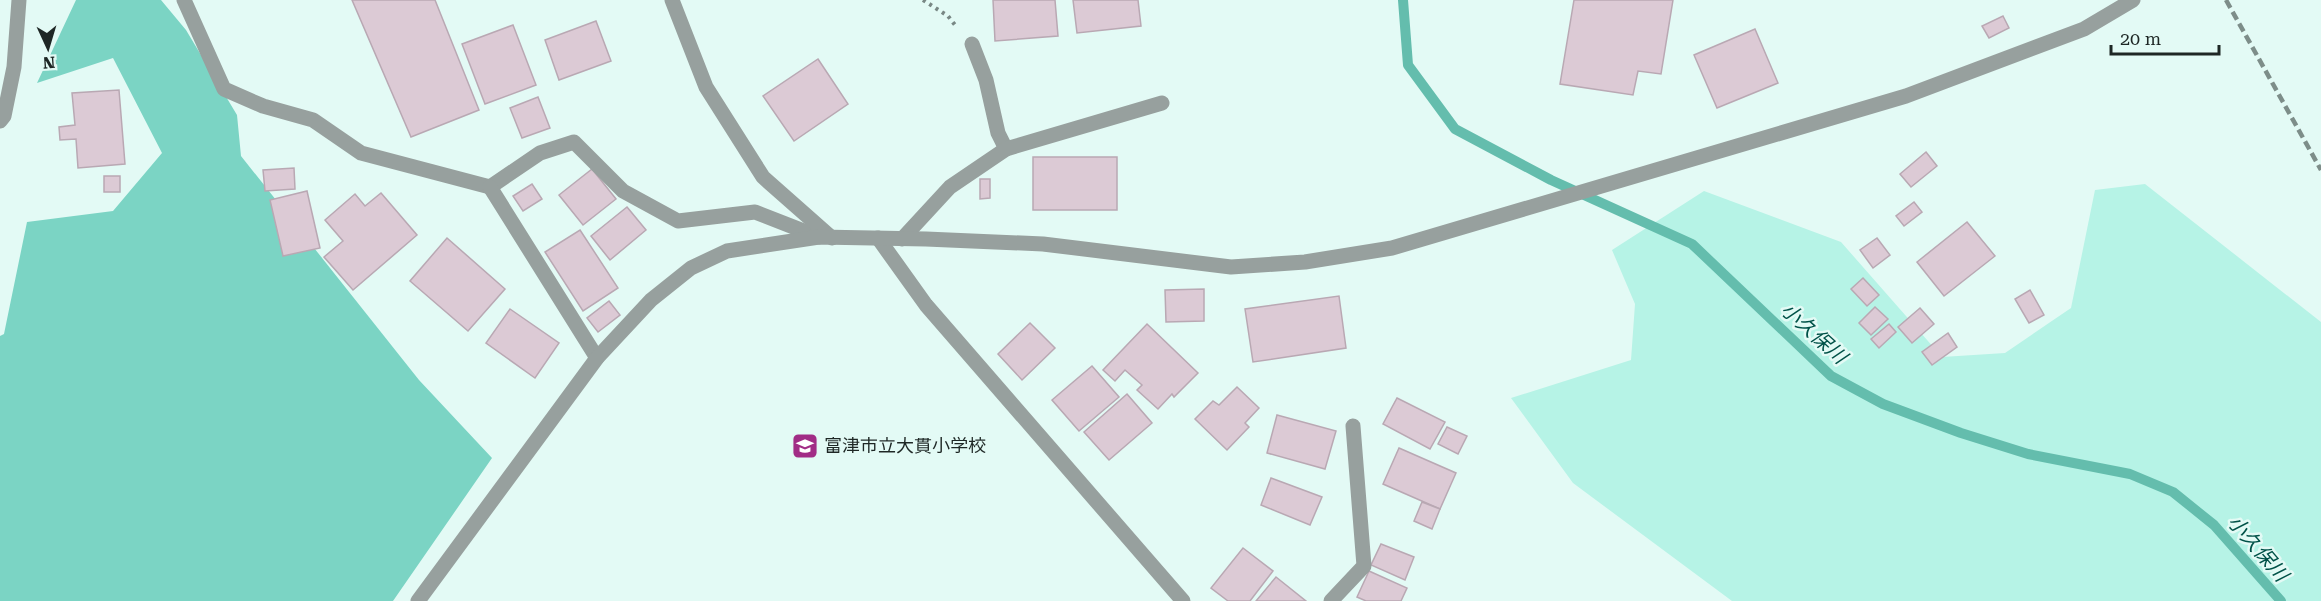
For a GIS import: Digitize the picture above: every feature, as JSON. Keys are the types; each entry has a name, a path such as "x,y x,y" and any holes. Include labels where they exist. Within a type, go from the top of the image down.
{"street":[{"path":"0,121 4,116 14,67 19,0"},
{"path":"184,0 224,89 263,106 313,120 361,153 490,187 597,358"},
{"path":"672,0 706,87 763,177 826,238"},
{"path":"418,601 597,358 651,300 691,268 727,251 826,238 878,238 1043,244 1231,267 1305,262 1392,248 1906,96 2084,29 2133,0"},
{"path":"972,44 986,80 996,123 1006,149"},
{"path":"902,239 950,187 1006,149 1162,103"},
{"path":"490,187 540,153 574,142 623,191 678,221 755,212 826,238"},
{"path":"878,238 926,305 1183,601"},
{"path":"1331,601 1364,566 1353,426"}],"path":[{"path":"923,0 948,16 972,44"}],"green space":[{"path":"76,0 161,0 186,30 237,115 241,156 419,380 492,458 393,601 0,601 0,336 4,334 27,222 113,211 162,153 113,58 37,83"},
{"path":"2145,184 2321,322 2321,601 1732,601 1573,483 1511,398 1631,360 1635,304 1612,250 1704,191 1841,242 1942,357 2005,353 2071,308 2095,190"}],"building":[{"path":"352,0 435,0 479,110 411,137"},
{"path":"993,0 1055,0 1058,36 995,41"},
{"path":"1073,0 1138,0 1141,26 1077,33"},
{"path":"1574,0 1673,0 1661,74 1638,71 1633,95 1560,84"},
{"path":"2003,16 2009,28 1989,38 1982,26"},
{"path":"596,21 611,61 559,80 545,40"},
{"path":"513,25 536,85 485,104 462,44"},
{"path":"1755,29 1778,83 1717,108 1694,55"},
{"path":"818,59 848,104 794,141 763,96"},
{"path":"119,90 125,164 78,168 76,139 60,140 59,127 75,125 72,93"},
{"path":"538,97 550,128 522,138 510,108"},
{"path":"1926,152 1937,166 1911,187 1900,174"},
{"path":"1033,157 1117,157 1117,210 1033,210"},
{"path":"294,168 295,189 265,191 263,170"},
{"path":"592,169 616,199 583,225 559,195"},
{"path":"104,176 120,176 120,192 104,192"},
{"path":"980,179 990,179 990,198 980,199"},
{"path":"532,184 542,199 523,211 513,196"},
{"path":"307,191 320,248 283,256 270,200"},
{"path":"381,193 417,235 353,290 324,257 343,241 325,220 355,194 365,206"},
{"path":"1914,202 1922,212 1904,226 1896,216"},
{"path":"627,207 646,230 610,260 591,236"},
{"path":"1967,222 1995,256 1944,296 1917,262"},
{"path":"580,230 618,288 583,311 545,252"},
{"path":"447,238 505,289 468,331 410,281"},
{"path":"1877,238 1890,255 1873,268 1860,250"},
{"path":"1863,278 1879,295 1867,306 1851,289"},
{"path":"1204,289 1204,321 1166,322 1165,290"},
{"path":"2030,290 2044,315 2029,323 2015,299"},
{"path":"1339,296 1346,348 1253,362 1245,309"},
{"path":"609,301 620,315 598,332 587,318"},
{"path":"1875,307 1888,319 1871,335 1859,323"},
{"path":"1920,308 1934,324 1912,343 1898,327"},
{"path":"510,309 559,343 535,378 486,343"},
{"path":"1030,323 1055,348 1022,380 998,354"},
{"path":"1147,324 1198,373 1158,409 1137,390 1142,385 1125,370 1115,381 1103,370"},
{"path":"1889,324 1896,332 1879,348 1871,339"},
{"path":"1948,333 1957,347 1932,365 1922,352"},
{"path":"1092,366 1119,397 1079,431 1052,400"},
{"path":"1237,387 1259,408 1245,423 1249,427 1227,450 1195,419 1213,401 1219,405"},
{"path":"1127,394 1152,423 1109,460 1084,432"},
{"path":"1397,398 1445,422 1430,449 1383,424"},
{"path":"1277,415 1336,431 1325,469 1267,453"},
{"path":"1447,427 1467,436 1458,454 1438,444"},
{"path":"1399,448 1456,473 1440,509 1383,484"},
{"path":"1271,478 1322,497 1310,525 1261,505"},
{"path":"1422,502 1440,509 1432,529 1414,521"},
{"path":"1381,544 1414,557 1405,580 1371,565"},
{"path":"1243,548 1273,571 1250,601 1228,601 1211,588"},
{"path":"1369,571 1407,588 1401,601 1366,601 1357,597"},
{"path":"1276,577 1306,601 1256,601"}],"waterway":[{"name":"小久保川","path":"1403,0 1408,65 1455,129 1551,180 1692,244 1831,376 1883,404 1961,433 2028,454 2130,474 2173,492 2214,525 2281,601"}],"railway":[{"path":"2226,0 2321,170"}],"place":[{"name":"富津市立大貫小学校","path":"805,446"}]}
